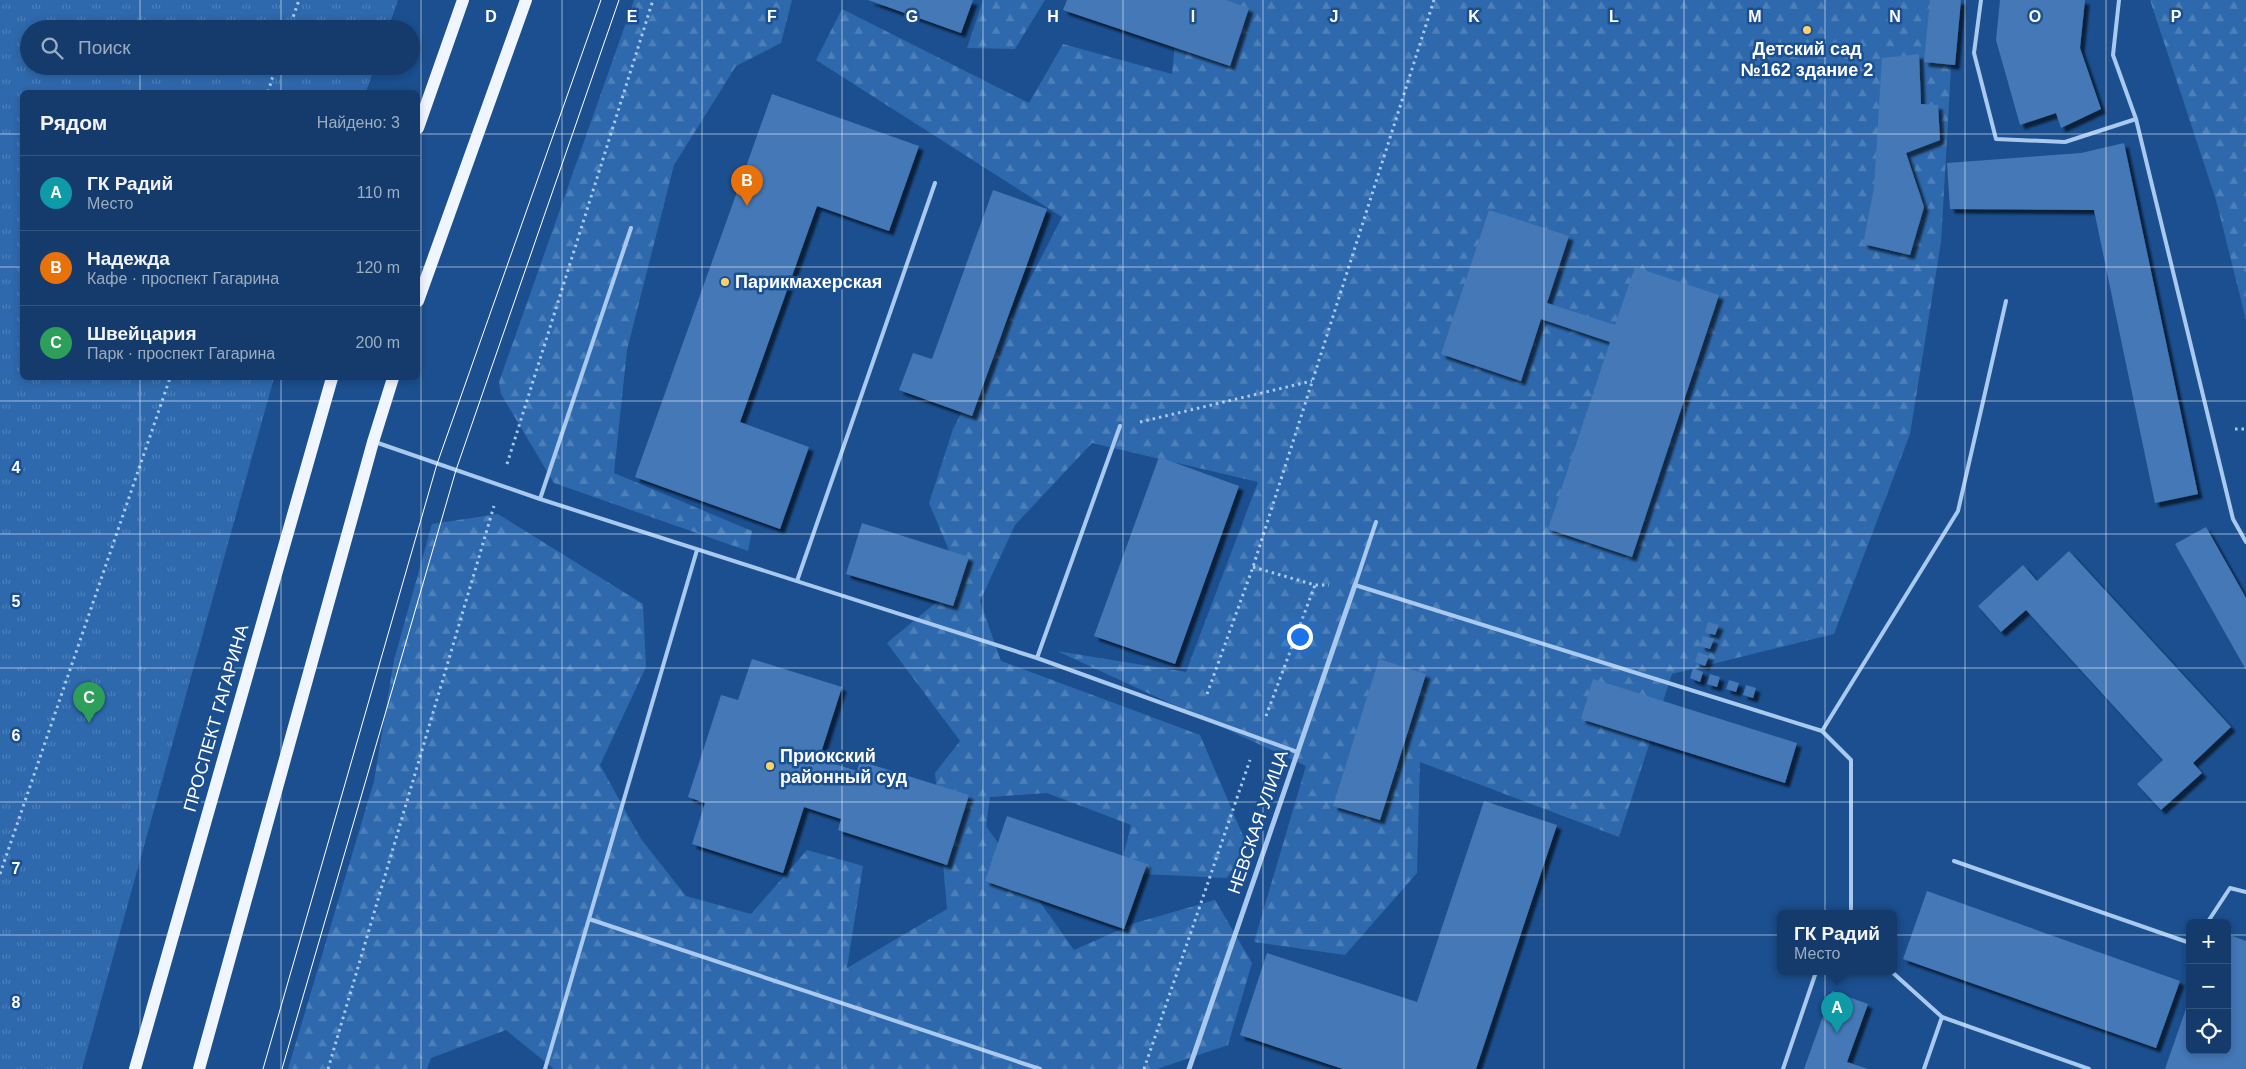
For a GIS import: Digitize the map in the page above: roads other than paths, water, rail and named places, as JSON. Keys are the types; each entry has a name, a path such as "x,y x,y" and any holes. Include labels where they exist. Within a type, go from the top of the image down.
{"main road":[{"path":"420,122 463,0"},
{"path":"420,294 526,0"},
{"name":"ПРОСПЕКТ ГАГАРИНА","path":"135,1069 331,380"},
{"path":"199,1069 373,442 392,380"}],"street":[{"name":"НЕВСКАЯ УЛИЦА","path":"1189,1069 1355,584"}],"lane":[{"path":"1981,0 1974,53 1996,139 2065,142 2136,119"},
{"path":"2119,0 2113,55 2136,119 2233,519 2246,542"},
{"path":"797,580 935,183"},
{"path":"540,500 631,228"},
{"path":"1822,731 1958,511 2006,302"},
{"path":"1037,658 1120,426"},
{"path":"373,442 540,500 797,580 1037,658 1297,752"},
{"path":"1376,522 1355,584 1822,731 1851,760 1851,910"},
{"path":"545,1069 697,550"},
{"path":"1954,861 2186,942"},
{"path":"2210,919 2230,888 2246,892"},
{"path":"589,919 1040,1069"},
{"path":"1783,1069 1815,975"},
{"path":"1895,975 1942,1017 2088,1069"},
{"path":"1924,1069 1942,1017"}],"tram line":[{"path":"263,1069 437,464 601,0"},
{"path":"282,1069 456,470 619,0"}],"place":[{"name":"Детский сад №162 здание 2","path":"1807,30"},
{"name":"Надежда","path":"747,206"},
{"name":"Парикмахерская","path":"725,282"},
{"name":"Швейцария","path":"89,723"},
{"name":"Приокский районный суд","path":"770,766"},
{"name":"ГК Радий","path":"1837,1033"}]}
